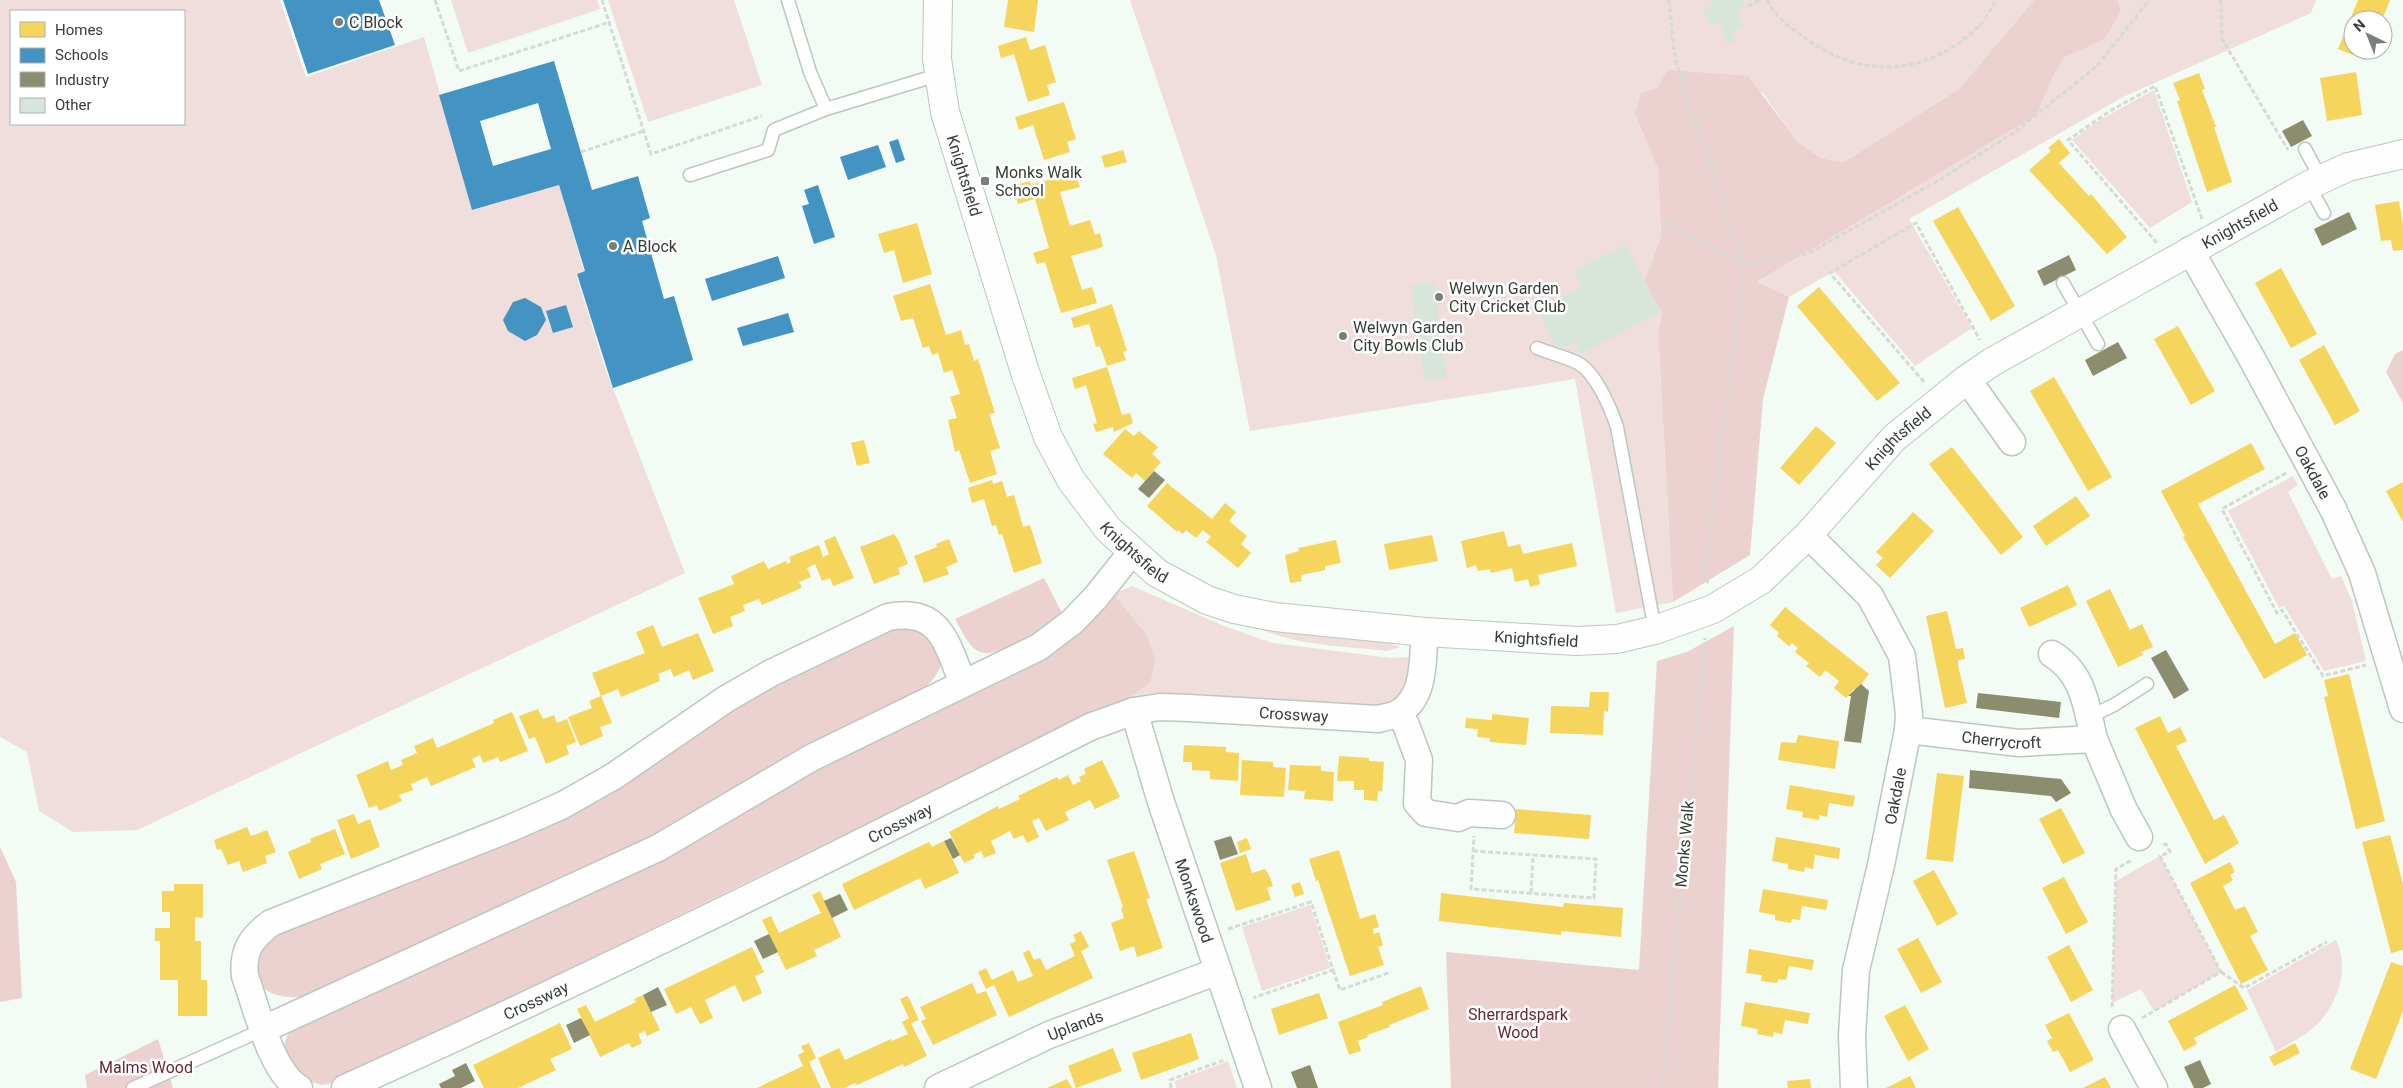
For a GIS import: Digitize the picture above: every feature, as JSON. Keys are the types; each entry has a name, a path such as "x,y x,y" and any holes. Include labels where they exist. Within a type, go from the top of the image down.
{"street":[{"name":"Knightsfield","path":"938,0 936,18 938,76 954,144 1025,372 1048,437 1085,502 1108,529 1132,552 1157,573 1185,590 1234,609 1339,625 1577,641 1618,639 1655,630 1713,609 1762,580 1808,535 1894,438 1939,400 1992,362 2315,182 2348,167 2403,154"},
{"name":"Oakdale","path":"2191,251 2334,511 2362,573 2403,709"},
{"path":"1967,379 2012,442"},
{"name":"Oakdale","path":"1808,535 1870,596 1902,656 1909,714 1908,730 1881,865 1856,970 1852,1036 1854,1088"},
{"path":"264,1029 658,848 811,758 1039,647 1072,622 1096,597 1132,552"},
{"path":"299,1088 286,1078 280,1068 245,976 244,963 251,940 271,923 511,828 563,805 614,776 726,699 771,673 888,617 906,614 922,616 934,624 943,634 963,683"},
{"path":"1425,632 1420,685 1412,702 1399,713 1406,725 1419,760 1418,803 1426,813 1458,818 1469,813 1502,815"},
{"path":"2052,654 2065,663 2082,686 2091,728 2124,810 2143,844"},
{"name":"Crossway","path":"345,1088 513,1013 798,875 1090,727 1134,711 1160,707 1378,719 1399,713"},
{"name":"Monkswood","path":"1134,711 1206,936 1258,1088"},
{"name":"Cherrycroft","path":"1908,730 2019,743 2091,728"},
{"name":"Uplands","path":"938,1088 1049,1035 1218,971"},
{"path":"2122,1028 2154,1088"}],"lane":[{"path":"788,0 810,72 826,108"},
{"path":"690,175 768,150 774,130 826,108 938,76"},
{"path":"2305,149 2324,213"},
{"path":"2063,283 2098,344"},
{"path":"1537,348 1580,364 1597,385 1610,407 1617,427 1655,630"},
{"path":"2091,728 2114,705 2147,684"},
{"path":"133,1088 264,1029"}],"path":[{"path":"435,0 459,71 610,22"},
{"path":"602,0 651,154 762,116 774,130"},
{"path":"1669,0 1675,59 1744,265 1705,568 1713,609"},
{"path":"1748,6 1761,0"},
{"path":"1767,0 1789,27 1818,48 1835,56 1875,67 1903,67 1930,58 1958,42 1980,25 1996,0"},
{"path":"1664,221 1744,265 1807,254 1936,182 2015,132 2097,66 2149,0"},
{"path":"2221,0 2222,40 2288,151"},
{"path":"2155,86 2191,251 2068,140 2110,111 2155,86"},
{"path":"581,152 644,131"},
{"path":"1939,400 1830,274 1916,224 1992,362"},
{"path":"2307,462 2222,509 2277,613 2282,610 2323,676 2388,660"},
{"name":"Monks Walk","path":"1662,1088 1702,649 1705,636 1717,630 1713,609"},
{"path":"1473,851 1596,859 1594,898 1471,888 1475,813"},
{"path":"2221,972 2122,1028 2112,1008 2116,869 2143,844 2166,844 2170,852 2160,856 2221,972 2244,988 2326,942"},
{"path":"1531,893 1533,855"},
{"path":"1206,936 1311,902 1340,990 1391,972"},
{"path":"1230,1006 1333,970"},
{"path":"1171,1088 1170,1080 1246,1052"}],"shaded area":[{"path":"0,0 280,0 306,77 424,37 473,210 559,185 584,271 576,274 604,365 685,573 137,830 73,832 39,811 27,752 0,737"},
{"path":"451,0 597,0 600,9 468,53"},
{"path":"608,0 734,0 762,85 648,122"},
{"name":"Welwyn Garden City Cricket Club","path":"1130,0 2034,0 1959,89 1844,162 1821,158 1798,142 1762,92 1648,141 1658,169 1661,237 1644,281 1662,314 1658,330 1673,602 1616,613 1575,379 1250,431 1216,255"},
{"path":"2118,0 2316,0 2311,13 2123,97 1909,219 1972,328 1915,366 1834,271 1789,297 1756,283 1885,205 2053,74 2066,56 2105,39 2121,11"},
{"path":"2154,90 2192,202 2150,228 2072,140 2096,122"},
{"path":"2293,476 2298,485 2288,492 2332,579 2341,576 2352,601 2366,661 2324,671 2284,606 2279,608 2228,511"},
{"path":"1132,586 1224,626 1273,643 1391,658 1408,657 1412,672 1409,684 1391,706 1121,703 1113,594"},
{"path":"1257,628 1377,640 1400,647 1387,651 1305,642"},
{"path":"2160,856 2221,972 2154,1011 2141,989 2112,1003 2116,881"},
{"path":"1310,905 1330,968 1262,991 1242,927"},
{"path":"2336,940 2342,963 2339,988 2334,1000 2321,1021 2276,1052 2247,990"},
{"path":"1228,1061 1237,1088 1176,1088 1175,1081"}],"green space":[{"path":"2034,0 2118,0 2121,11 2105,39 2065,57 2053,76 2036,115 1757,282 1789,297 1763,399 1750,555 1673,602 1658,330 1662,314 1644,281 1661,237 1658,169 1635,113 1641,93 1657,88 1668,70 1748,76 1798,142 1821,158 1844,162 1959,89"},
{"path":"2403,350 2403,403 2386,372 2395,354"},
{"path":"1044,578 1063,615 1022,640 998,651 980,652 972,646 955,619"},
{"path":"1113,594 1147,635 1155,661 1150,683 1121,703 1087,716 338,1082 322,1085 300,1078 289,1062 285,1045 289,1032 672,851"},
{"path":"903,623 920,625 944,656 937,673 917,696 651,842 302,997 277,995 257,982 253,954 271,932 492,847 732,708 850,645"},
{"name":"Sherrardspark Wood","path":"1734,626 1718,1088 1451,1088 1446,952 1639,970 1657,661 1687,652"},
{"path":"0,847 16,882 22,998 0,1002"},
{"name":"Malms Wood","path":"158,1039 173,1088 87,1088 85,1075"}],"building: Homes":[{"path":"1008,0 1038,0 1034,32 1004,27"},
{"path":"2358,0 2390,0 2386,10 2354,10"},
{"path":"1026,37 1030,50 1045,45 1056,82 1047,85 1050,95 1028,102 1014,54 1001,58 998,46"},
{"path":"2343,37 2343,51 2338,49"},
{"path":"2356,72 2362,115 2327,121 2320,78"},
{"path":"2199,73 2205,89 2202,90 2216,127 2214,127 2232,182 2207,192 2177,101 2180,100 2173,83"},
{"path":"1064,102 1076,139 1067,142 1070,152 1044,160 1033,125 1019,130 1015,117"},
{"path":"2059,139 2070,153 2059,163 2089,196 2091,194 2127,237 2107,254 2029,170 2051,151 2048,148"},
{"path":"1123,150 1127,162 1105,168 1101,156"},
{"path":"1075,172 1080,187 1060,192 1070,226 1090,220 1095,235 1100,233 1103,247 1071,256 1082,290 1092,287 1097,303 1061,313 1045,262 1037,264 1033,253 1049,248 1035,199 1018,204 1013,186 1030,181 1031,185"},
{"path":"2399,201 2403,225 2403,250 2393,251 2391,240 2381,241 2375,205"},
{"path":"1958,207 2015,306 1991,321 1933,221"},
{"path":"917,223 932,274 903,283 894,250 884,253 878,234"},
{"path":"2281,268 2317,334 2291,348 2255,283"},
{"path":"930,284 946,335 961,330 965,345 969,344 974,361 978,359 995,413 989,414 1000,448 990,451 997,474 970,483 959,450 955,452 948,420 957,418 950,397 960,394 952,370 944,373 938,353 932,355 929,346 923,348 913,318 901,321 893,296"},
{"path":"1819,287 1900,383 1877,401 1797,306"},
{"path":"1112,304 1127,351 1123,352 1126,360 1107,366 1100,346 1096,347 1089,324 1074,328 1071,318"},
{"path":"2178,326 2215,391 2191,405 2154,339"},
{"path":"2324,345 2360,411 2335,425 2299,360"},
{"path":"1107,367 1122,415 1130,413 1133,423 1114,432 1113,427 1096,432 1093,424 1097,423 1086,385 1075,389 1072,378"},
{"path":"2054,377 2112,477 2088,491 2030,391"},
{"path":"1816,426 1836,443 1799,485 1780,468"},
{"path":"1125,429 1134,436 1139,431 1158,447 1152,454 1161,462 1145,481 1136,473 1132,478 1103,454"},
{"path":"864,440 870,463 857,466 851,443"},
{"path":"2251,443 2265,469 2198,504 2275,644 2295,633 2307,655 2264,679 2183,537 2185,536 2161,491"},
{"path":"1952,447 2023,537 2001,555 1929,464"},
{"path":"992,480 993,484 1002,481 1007,497 1014,495 1023,527 1030,525 1042,563 1014,573 1002,534 999,535 996,525 992,526 984,499 972,503 968,488"},
{"path":"2403,482 2403,522 2386,491"},
{"path":"1167,483 1212,519 1225,503 1236,512 1229,521 1247,536 1241,544 1251,553 1238,568 1206,542 1211,537 1203,530 1196,538 1186,530 1183,534 1178,530 1177,532 1147,506"},
{"path":"2076,496 2090,516 2046,546 2033,526"},
{"path":"1913,512 1934,531 1890,578 1876,565 1883,558 1876,552"},
{"path":"1504,531 1508,547 1520,544 1523,554 1572,543 1577,566 1538,575 1540,584 1530,587 1528,579 1515,582 1512,568 1491,573 1490,569 1478,571 1476,565 1467,568 1461,541"},
{"path":"894,534 898,539 908,564 898,568 900,574 874,584 860,547"},
{"path":"1432,535 1438,561 1389,570 1384,544"},
{"path":"835,536 854,578 833,586 830,578 822,581 815,564 807,568 811,577 799,582 802,587 762,605 759,599 743,605 745,611 730,617 733,626 713,634 698,598 734,584 731,576 764,561 768,569 786,561 787,564 791,562 789,557 819,545 823,557 829,554 824,541"},
{"path":"949,539 958,562 946,567 949,574 924,583 914,556 937,547 936,544"},
{"path":"1336,540 1341,563 1325,566 1325,570 1301,575 1302,581 1290,583 1285,555 1299,551 1298,548"},
{"path":"2068,585 2077,605 2029,627 2020,608"},
{"path":"2110,589 2130,630 2142,624 2153,647 2141,652 2143,655 2118,667 2086,601"},
{"path":"1785,607 1869,674 1856,691 1854,689 1846,698 1834,688 1839,681 1825,670 1820,677 1806,666 1809,663 1795,652 1798,648 1792,643 1789,646 1777,636 1779,633 1770,625"},
{"path":"1947,611 1956,649 1963,648 1965,659 1958,660 1958,665 1967,703 1945,708 1926,616"},
{"path":"653,625 662,647 698,633 714,671 693,680 689,670 674,677 670,669 658,674 660,681 621,697 618,689 601,696 592,673 645,653 636,632"},
{"path":"2349,674 2385,821 2356,829 2324,697 2328,696 2324,680"},
{"path":"1590,692 1609,692 1608,712 1604,711 1603,735 1550,733 1551,706 1589,707"},
{"path":"601,696 612,723 600,727 603,736 580,746 568,717 592,708 589,701"},
{"path":"538,709 543,719 554,715 557,723 567,719 576,742 566,746 569,754 546,764 535,737 529,739 519,716"},
{"path":"512,712 528,751 500,762 498,757 483,763 480,755 472,759 476,767 431,786 427,777 411,784 413,790 399,795 402,801 379,811 377,805 369,808 356,775 388,761 391,770 403,765 401,760 417,753 414,746 433,738 437,748 494,723 493,720"},
{"path":"1492,714 1529,718 1526,745 1490,742 1490,738 1477,737 1478,729 1465,728 1466,718 1492,720"},
{"path":"2160,716 2168,733 2180,727 2187,741 2176,746 2214,820 2224,815 2239,843 2205,864 2135,728"},
{"path":"1798,735 1839,741 1835,769 1778,760 1781,742 1796,743"},
{"path":"1184,745 1226,747 1226,752 1239,753 1238,781 1210,779 1210,771 1192,770 1192,762 1183,762"},
{"path":"1339,756 1369,758 1369,761 1384,762 1382,792 1378,791 1377,801 1364,800 1364,790 1354,790 1354,781 1337,781"},
{"path":"1102,760 1120,797 1095,809 1090,800 1065,812 1069,820 1046,831 1039,818 1032,821 1039,837 1027,843 1023,835 1014,839 1010,831 991,841 996,853 984,858 981,851 973,855 975,858 964,863 949,832 998,806 999,809 1020,799 1018,796 1057,777 1059,780 1068,775 1073,785 1081,781 1079,777 1086,774 1084,769"},
{"path":"1242,760 1273,762 1273,767 1286,768 1284,797 1240,795"},
{"path":"1290,765 1321,766 1321,771 1334,772 1333,801 1304,799 1305,791 1288,790"},
{"path":"1937,773 1964,776 1953,862 1926,859"},
{"path":"1790,785 1855,796 1853,807 1829,803 1827,817 1819,815 1819,820 1802,817 1803,812 1786,809"},
{"path":"2061,808 2085,853 2063,864 2039,819"},
{"path":"1516,809 1591,815 1589,839 1514,833"},
{"path":"354,814 358,824 370,819 380,847 351,859 337,820"},
{"path":"247,827 251,836 267,830 276,852 265,856 267,863 243,872 239,861 228,865 221,849 217,850 214,840"},
{"path":"335,829 345,854 320,864 322,869 299,879 288,852 311,842 310,839"},
{"path":"2390,835 2403,884 2403,950 2391,953 2362,842"},
{"path":"1776,837 1840,848 1839,859 1815,855 1813,869 1805,867 1804,872 1788,869 1788,864 1772,861"},
{"path":"1247,838 1251,849 1240,853 1237,842"},
{"path":"944,841 959,873 925,889 920,878 854,910 842,884 929,842 932,847"},
{"path":"1339,850 1360,919 1375,914 1379,927 1373,929 1374,934 1379,932 1383,945 1378,947 1384,965 1350,976 1318,880 1316,881 1309,859"},
{"path":"1134,851 1150,898 1146,899 1163,948 1137,957 1134,946 1120,951 1111,923 1124,918 1121,908 1123,907 1107,860"},
{"path":"1246,854 1252,873 1265,869 1269,875 1273,886 1267,888 1271,900 1236,911 1220,863"},
{"path":"2230,862 2235,872 2230,875 2233,880 2223,886 2235,910 2245,906 2258,932 2250,936 2268,970 2241,984 2190,883"},
{"path":"1934,870 1958,914 1937,926 1913,881"},
{"path":"2064,877 2088,922 2066,934 2042,888"},
{"path":"1300,882 1304,894 1295,897 1291,885"},
{"path":"174,884 203,884 203,918 195,917 195,941 201,941 201,980 207,980 207,1016 178,1016 178,980 160,980 160,941 155,941 155,928 170,928 170,912 162,912 162,891 174,891"},
{"path":"1763,889 1828,900 1826,910 1802,906 1800,920 1792,919 1791,923 1775,920 1775,915 1759,912"},
{"path":"820,891 841,937 814,950 817,956 786,970 762,920 771,916 779,933 821,913 812,895"},
{"path":"1441,893 1563,907 1564,903 1623,908 1621,937 1561,931 1561,935 1439,921"},
{"path":"1081,931 1089,947 1081,951 1093,978 1009,1017 994,985 986,989 978,972 986,968 992,980 1013,970 1018,982 1033,976 1023,953 1029,950 1034,960 1040,958 1046,970 1075,956 1070,944 1076,941 1073,935"},
{"path":"1918,938 1942,982 1921,993 1897,949"},
{"path":"2069,945 2093,990 2071,1002 2047,957"},
{"path":"752,947 764,972 755,976 762,993 743,1002 735,985 705,1000 713,1018 700,1024 691,1007 676,1014 664,989"},
{"path":"1749,949 1814,960 1812,970 1789,966 1786,980 1778,979 1777,983 1761,981 1762,975 1746,973"},
{"path":"2391,962 2403,966 2403,1011 2376,1079 2350,1069"},
{"path":"972,983 977,994 986,991 997,1015 933,1045 921,1021 926,1019 920,1007"},
{"path":"2235,985 2248,1009 2194,1038 2197,1044 2184,1051 2168,1021"},
{"path":"1421,986 1429,1009 1389,1025 1390,1027 1367,1035 1368,1037 1358,1041 1361,1051 1349,1055 1338,1022 1383,1005 1382,1002"},
{"path":"1319,993 1328,1018 1279,1035 1271,1009"},
{"path":"643,995 660,1030 647,1036 645,1031 638,1034 642,1043 632,1048 629,1043 600,1057 577,1009 586,1005 595,1022 636,1002 634,999"},
{"path":"908,996 919,1020 911,1023 927,1056 904,1067 903,1064 857,1085 855,1083 844,1088 831,1088 818,1058 839,1048 845,1060 891,1039 892,1041 908,1034 902,1022 909,1018 900,999"},
{"path":"1745,1002 1810,1013 1808,1024 1785,1020 1782,1034 1774,1032 1773,1037 1757,1034 1758,1029 1741,1026"},
{"path":"1905,1005 1929,1049 1908,1061 1884,1016"},
{"path":"2069,1013 2094,1060 2070,1072 2058,1050 2053,1052 2047,1041 2052,1038 2045,1025"},
{"path":"560,1023 572,1049 550,1059 556,1070 518,1088 484,1088 473,1065"},
{"path":"1191,1033 1199,1059 1141,1080 1132,1053"},
{"path":"809,1043 816,1058 809,1062 821,1088 757,1088 803,1066 798,1055 804,1052 801,1046"},
{"path":"2295,1043 2300,1053 2274,1066 2269,1057"},
{"path":"1113,1048 1122,1071 1076,1088 1068,1066"},
{"path":"1910,1076 1916,1088 1886,1088"},
{"path":"2105,1077 2111,1088 2083,1088"},
{"path":"1067,1079 1072,1088 1047,1088"},
{"path":"1810,1079 1811,1088 1788,1088 1787,1081"}],"building: Schools":[{"name":"C Block","path":"283,0 379,0 395,45 308,74"},
{"name":"A Block","path":"554,61 592,190 638,176 650,218 642,221 664,299 674,296 693,360 613,388 577,274 585,271 559,185 472,210 439,95","holes":["538,103 551,149 493,166 480,121"]},
{"path":"898,139 905,160 896,163 889,142"},
{"path":"878,145 886,167 848,180 840,157"},
{"path":"818,185 835,237 814,244 802,206 809,204 804,190"},
{"path":"778,256 785,278 712,301 705,279"},
{"path":"525,298 541,307 546,320 537,335 525,341 508,331 503,320 513,302"},
{"path":"566,305 573,327 553,333 546,311"},
{"path":"788,313 794,332 743,346 737,328"}],"building: Industry":[{"path":"2303,120 2312,136 2291,147 2282,131"},
{"path":"2349,212 2357,229 2322,246 2314,229"},
{"path":"2069,255 2076,270 2044,286 2037,271"},
{"path":"2118,342 2127,358 2093,376 2085,360"},
{"path":"1154,471 1165,480 1149,498 1138,489"},
{"path":"2166,650 2189,690 2174,699 2151,658"},
{"path":"1861,684 1869,691 1861,743 1844,741 1851,696 1848,696"},
{"path":"1978,693 2061,702 2059,718 1976,708"},
{"path":"1970,770 2061,779 2071,793 2056,802 2051,796 1969,788"},
{"path":"1231,836 1238,854 1220,860 1214,841"},
{"path":"951,838 960,855 953,859 944,841"},
{"path":"840,894 848,910 832,918 824,901"},
{"path":"769,934 778,952 763,959 754,941"},
{"path":"658,987 667,1005 651,1012 643,995"},
{"path":"581,1018 590,1035 574,1043 566,1025"},
{"path":"2200,1060 2211,1084 2203,1088 2194,1088 2184,1067"},
{"path":"466,1063 475,1081 461,1088 441,1088 439,1084 455,1076 452,1070"},
{"path":"1310,1065 1318,1088 1297,1088 1291,1072"}],"building: Other":[{"path":"1710,0 1742,0 1745,8 1738,11 1744,27 1732,32 1736,41 1727,44 1719,22 1710,26 1703,10 1713,6"},
{"path":"1626,244 1661,312 1581,354 1575,342 1558,350 1537,310 1581,287 1573,271"},
{"path":"1434,282 1447,378 1424,381 1411,285"}],"place":[{"name":"C Block","path":"339,22"},
{"name":"Monks Walk School","path":"985,181"},
{"name":"A Block","path":"613,246"},
{"name":"Welwyn Garden City Cricket Club","path":"1439,297"},
{"name":"Welwyn Garden City Bowls Club","path":"1343,336"}]}
